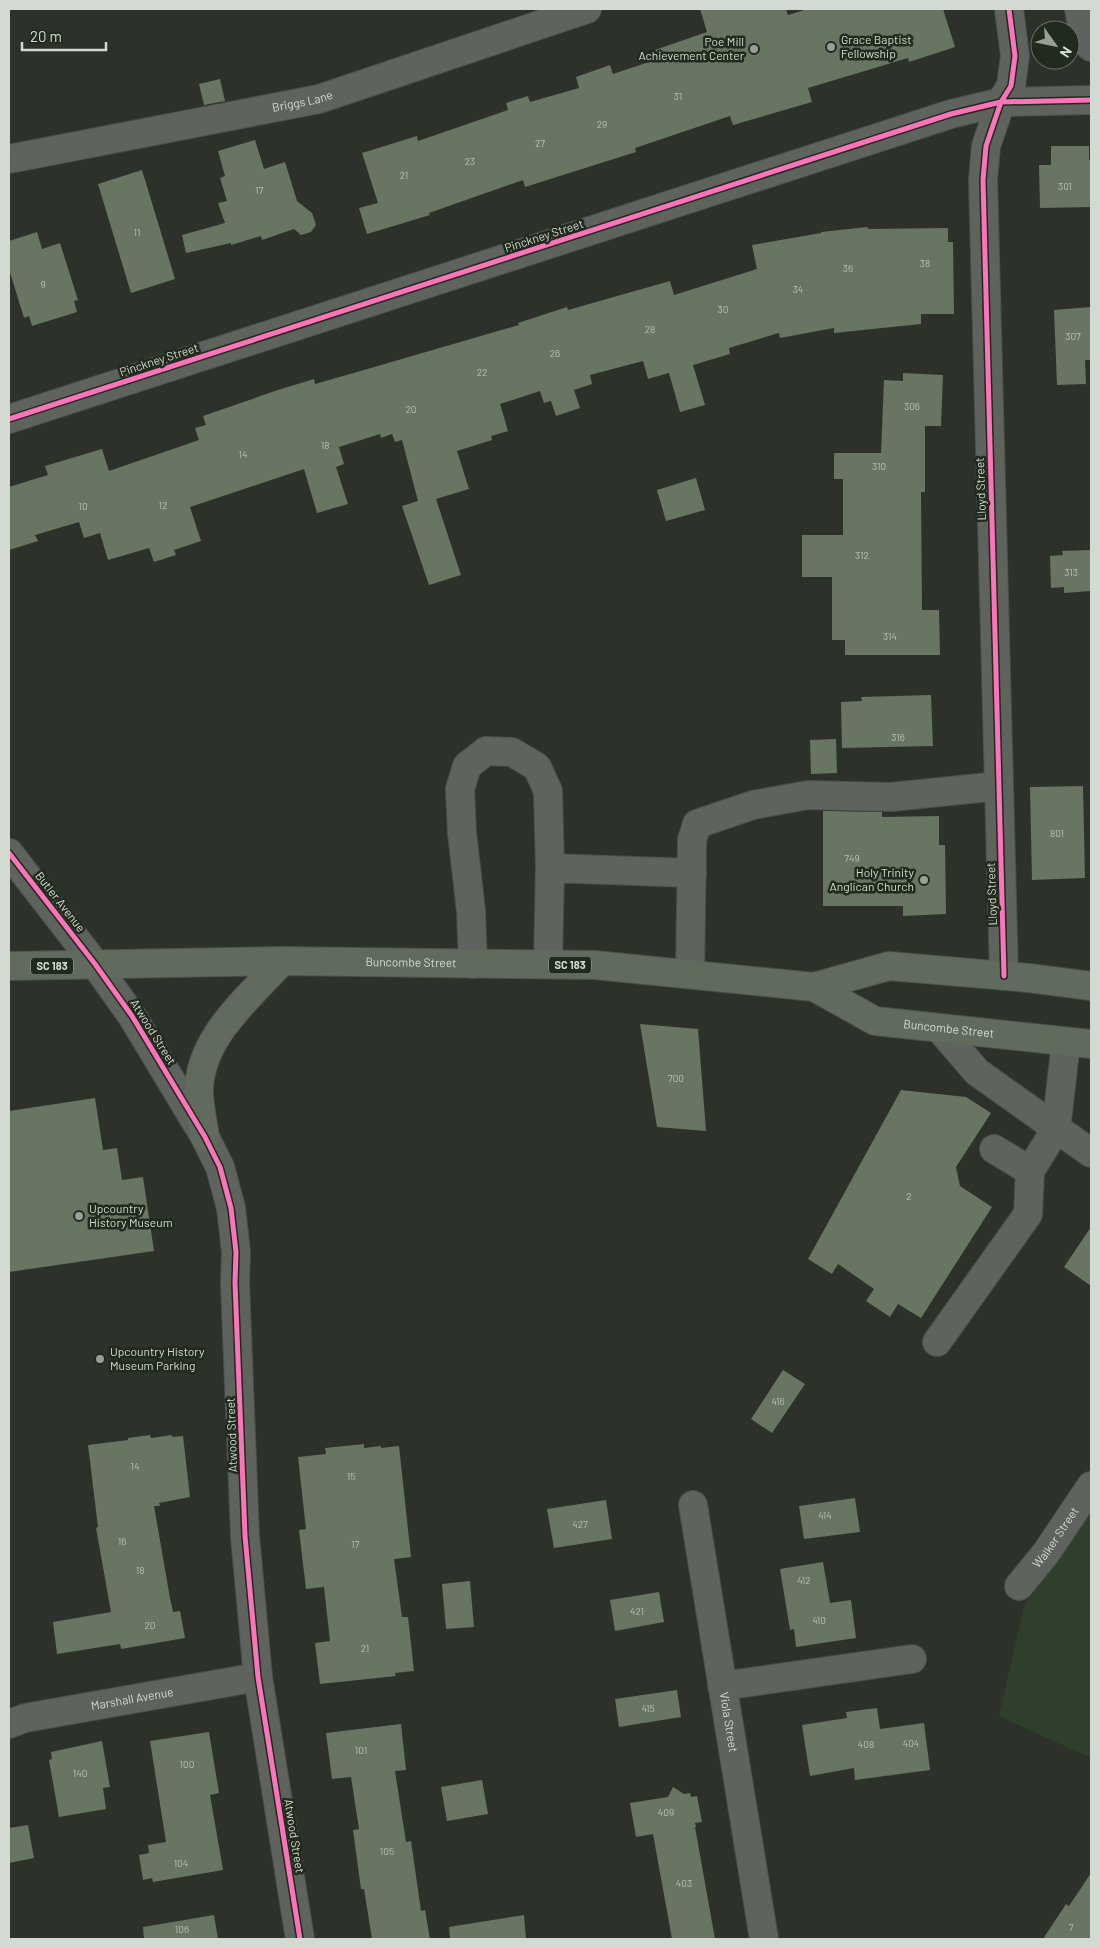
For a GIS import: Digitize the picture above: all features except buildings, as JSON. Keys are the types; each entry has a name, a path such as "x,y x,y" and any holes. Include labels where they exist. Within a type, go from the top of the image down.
{"main road":[{"name":"Buncombe Street","path":"9,966 282,961 595,965 814,987 889,966 1091,986"},
{"path":"205,1137 199,1094 204,1061 222,1027 282,961"},
{"name":"Buncombe Street","path":"814,987 874,1021 1079,1043"}],"street":[{"name":"Briggs Lane","path":"9,159 319,99 587,9"},
{"name":"Lloyd Street","path":"1004,976 983,180 986,146 1000,102 1011,86 1014,56 1009,9"},
{"path":"1079,9 1085,41 1091,47"},
{"name":"Pinckney Street","path":"9,419 951,114 1000,102 1091,100"},
{"path":"473,964 471,911 462,833 460,789 467,766 486,751 512,752 537,767 548,791 550,868 548,964"},
{"path":"690,974 692,840 697,824 753,805 808,795 891,797 999,786"},
{"name":"Butler Avenue","path":"9,853 95,964"},
{"path":"550,868 692,873"},
{"name":"Atwood Street","path":"95,964 132,1016 205,1137 220,1167 231,1208 236,1252 246,1536 258,1677 300,1939"},
{"path":"938,1028 977,1072 1091,1153"},
{"path":"937,1342 1028,1214 1030,1171 1056,1129 1079,1043"},
{"path":"994,1149 1030,1171"},
{"name":"Walker Street","path":"1019,1586 1032,1573 1091,1486"},
{"name":"Viola Street","path":"693,1505 764,1939"},
{"path":"722,1686 912,1659"},
{"name":"Marshall Avenue","path":"9,1724 25,1718 258,1677"}],"shaded area":[{"path":"1091,1507 1091,1758 999,1716 1024,1606"}],"cycle path":[{"path":"1004,976 983,180 986,146 1001,102 1011,86 1015,56 1009,9"},
{"path":"9,419 951,114 1001,102 1091,100"},
{"path":"9,853 95,964 132,1016 205,1137 220,1167 231,1208 236,1252 235,1283 245,1536 258,1677 300,1939"}],"place":[{"name":"Grace Baptist Fellowship","path":"831,47"},
{"name":"Poe Mill Achievement Center","path":"754,49"},
{"name":"Holy Trinity Anglican Church","path":"924,880"},
{"name":"Upcountry History Museum","path":"79,1216"},
{"name":"Upcountry History Museum Parking","path":"100,1359"}]}
